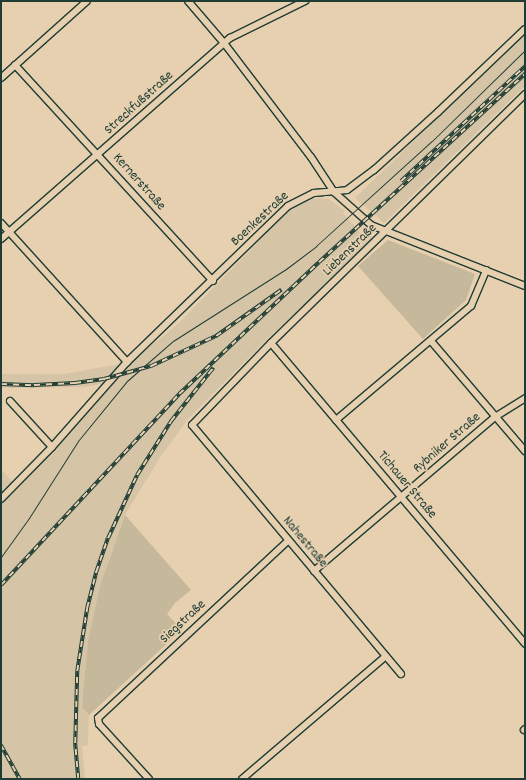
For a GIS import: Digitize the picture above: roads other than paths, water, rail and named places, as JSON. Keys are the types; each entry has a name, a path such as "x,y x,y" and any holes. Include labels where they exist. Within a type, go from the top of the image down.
{"street":[{"path":"1,78 87,1"},
{"path":"188,1 224,43 334,192 371,225 525,286"},
{"name":"Streckfußstraße","path":"1,239 224,43 305,1"},
{"name":"Boenkestraße","path":"1,499 52,447 127,362 213,281 288,206 314,193 347,190 374,170 493,62 525,29"},
{"name":"Kernerstraße","path":"15,65 213,281"},
{"name":"Liebenstraße","path":"192,425 271,343 387,232 525,94"},
{"path":"1,224 127,362"},
{"path":"336,420 471,306 486,270"},
{"path":"431,341 525,451"},
{"name":"Tichauer Straße","path":"271,343 525,644"},
{"name":"Rybniker Straße","path":"314,571 495,417 525,398"},
{"path":"10,401 52,447"},
{"name":"Nahestraße","path":"192,425 401,674"},
{"name":"Siegstraße","path":"149,779 99,724 98,718 288,541"},
{"path":"242,779 386,656"}],"tram line":[{"path":"1,557 29,518 78,441 127,381 173,341 286,269 316,246 432,141 525,50"}],"railway":[{"path":"401,181 525,66"},
{"path":"1,585 179,394 319,262 525,74"},
{"path":"1,384 34,385 75,383 104,379 151,366 216,336 281,290"},
{"path":"78,779 75,743 77,671 87,608 96,572 108,538 137,475 171,421 213,368"},
{"path":"1,745 20,779"}]}
